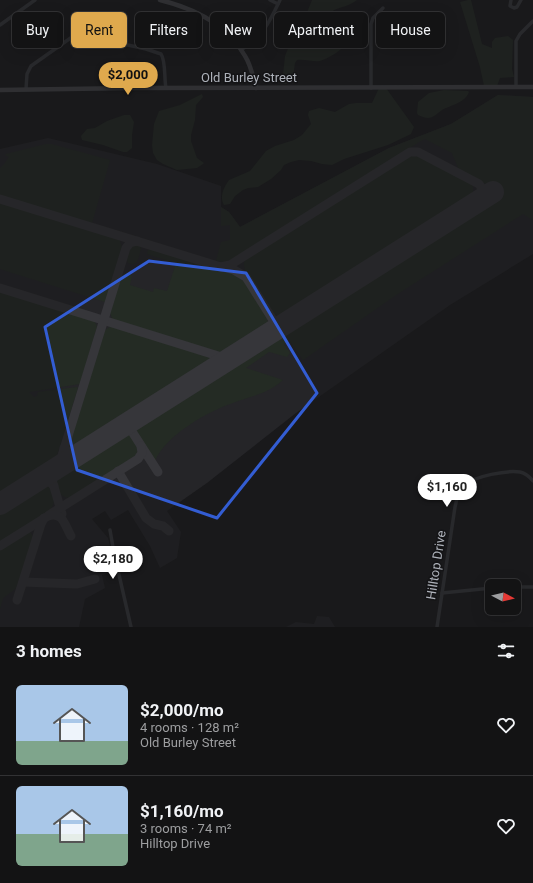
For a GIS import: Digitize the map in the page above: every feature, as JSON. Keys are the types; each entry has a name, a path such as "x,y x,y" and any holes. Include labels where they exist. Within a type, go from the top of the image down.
{"main road":[{"path":"160,0 182,6 206,17 232,39 245,55 251,67 256,88"},
{"name":"Old Burley Street","path":"0,90 533,87"}],"street":[{"path":"0,25 35,0"},
{"path":"270,0 278,4"},
{"path":"241,50 265,29 280,0"},
{"path":"511,0 510,6 514,8 517,7 521,0"},
{"path":"371,88 371,24 373,18 383,8"},
{"path":"516,87 516,41 520,34 533,21"},
{"path":"26,89 27,74 31,66 78,34 146,49 161,54 164,61 166,88"},
{"name":"Hilltop Drive","path":"437,627 455,507 461,489 467,483 474,480 486,476 510,472 525,474 533,480"},
{"path":"110,530 131,627"},
{"path":"521,587 533,587"},
{"path":"442,593 485,589"}],"highlighted area":[{"path":"149,261 246,273 317,393 217,518 77,470 45,327"}],"shaded area":[{"path":"312,0 357,0 347,6 331,12 307,12"},
{"path":"471,0 482,44 492,48 492,42 495,38 508,36 513,40 512,69 514,77 500,78 497,86 484,86 480,67 460,2"},
{"path":"288,48 342,48 332,56 320,61 297,60 295,63 293,77 286,84 282,84 285,56"},
{"path":"379,88 386,88 414,127 411,134 388,145 344,159 332,165 299,160 291,162 284,165 281,170 271,179 258,187 243,190 235,196 230,204 224,205 222,195 229,180 250,171 266,151 275,146 294,140 302,135 311,124 308,115 309,111 319,108 335,112 349,104 372,103"},
{"path":"444,90 469,92 461,101 442,110 430,118 418,115 418,102 429,93"},
{"path":"202,94 203,97 196,105 191,141 197,158 204,163 197,168 177,170 163,164 157,160 153,153 152,145 154,124 159,111 180,105"},
{"path":"498,95 533,97 533,254 450,305 296,413 207,483 167,511 181,532 177,558 160,568 150,546 128,510 111,520 105,511 92,519 108,538 116,571 102,575 105,588 85,599 79,627 0,627 0,149 48,138 157,164 221,186 221,207 229,212 240,227 389,148 451,124"},
{"path":"498,95 533,97 533,220 523,214 396,295 303,360 289,340 284,344 290,353 287,357 269,352 246,368 283,380 265,392 223,407 200,418 177,434 160,452 155,461 137,433 137,429 140,424 497,197 488,185 459,170 452,153 425,139 228,263 216,261 221,242 230,240 230,225 221,226 221,207 229,212 240,227 389,148 451,124"},
{"path":"124,115 130,115 134,122 132,148 127,152 82,140 81,136 87,129 95,128 107,121"},
{"path":"51,144 110,160 92,223 0,196 0,168 9,157 5,155"},
{"path":"410,154 415,154 471,183 473,187 473,194 282,317 274,314 245,270 245,259"},
{"path":"0,202 119,239 122,247 105,302 0,269"},
{"path":"135,244 140,245 141,248 138,260 134,264 131,264 128,263 127,255 129,249"},
{"path":"151,249 238,276 245,283 267,318 268,323 266,326 225,353 221,353 113,320 110,313 121,276 125,272 132,276 130,285 153,292 154,288 167,291 176,263 147,254 148,250"},
{"path":"0,291 91,319 95,322 97,327 80,384 29,392 34,397 37,396 38,392 78,388 56,458 0,495"},
{"path":"111,326 208,355 211,359 210,362 72,447 69,443 104,331"},
{"path":"125,434 130,435 137,446 137,452 134,458 70,498 63,496 60,493 56,487 56,480 58,476"},
{"path":"46,486 52,489 54,495 54,502 50,511 0,543 0,513 39,488"},
{"path":"28,532 31,533 33,537 18,584 15,589 3,598 0,609 0,549"},
{"path":"317,616 329,617 335,627 286,627 296,622 314,624"}],"taxiway":[{"path":"0,199 221,267 230,265 410,152 418,152 479,184 483,190 481,199"},
{"path":"55,469 60,462 126,248 130,243 137,241"},
{"path":"222,267 234,270 246,277 278,328"},
{"path":"0,288 228,359"},
{"path":"133,420 130,426 131,430 158,472"},
{"path":"49,515 138,459 142,453 141,446"},
{"path":"64,448 65,453 76,456"},
{"path":"56,468 52,475 52,480 62,514"},
{"path":"118,471 146,518 154,524 163,526 169,531"},
{"path":"38,480 48,480 54,486"},
{"path":"0,546 48,516 53,515 60,517 63,520 71,536"},
{"path":"17,600 44,518"},
{"path":"23,582 77,584 95,579"}],"runway":[{"path":"0,504 493,192"}]}
